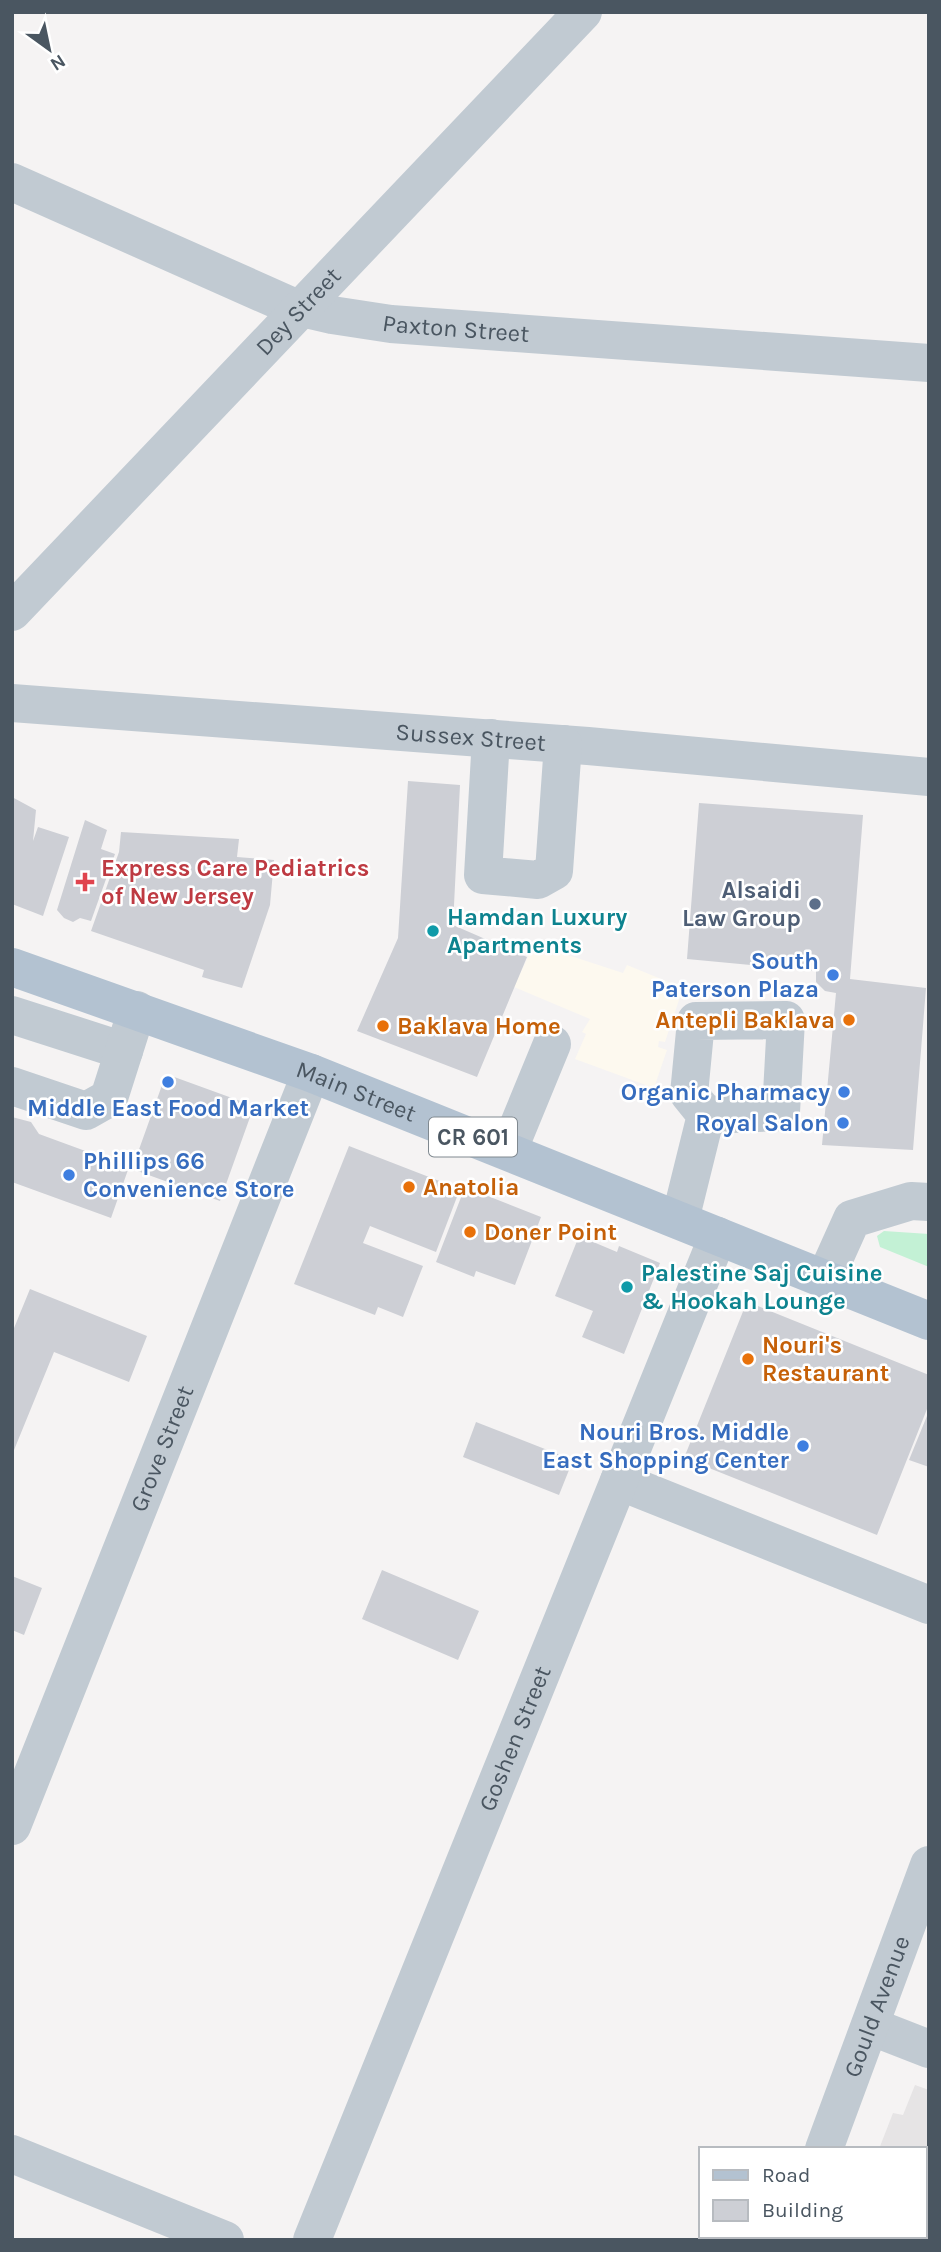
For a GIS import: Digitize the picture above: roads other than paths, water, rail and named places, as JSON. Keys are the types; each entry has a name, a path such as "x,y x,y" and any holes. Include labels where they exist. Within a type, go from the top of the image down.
{"main road":[{"name":"Main Street","path":"12,967 311,1073 929,1321"}],"street":[{"name":"Dey Street","path":"12,612 583,12"},
{"name":"Paxton Street","path":"12,182 289,304 332,315 391,324 929,363"},
{"name":"Sussex Street","path":"12,703 491,738 929,776"},
{"path":"491,738 484,875 538,880 554,871 563,744"},
{"path":"12,1086 86,1111 109,1098 137,1010"},
{"path":"12,1015 124,1051"},
{"path":"786,1020 781,1112 706,1115 689,1094 696,1021 786,1020"},
{"path":"508,1152 552,1044"},
{"name":"Grove Street","path":"12,1826 311,1073"},
{"path":"680,1220 706,1115"},
{"path":"825,1279 852,1219 911,1201 929,1202"},
{"name":"Goshen Street","path":"312,2240 718,1236"},
{"path":"619,1481 929,1605"},
{"name":"Gould Avenue","path":"825,2147 929,1865"},
{"path":"870,2026 929,2049"},
{"path":"12,2154 225,2240"}],"place":[{"name":"Express Care Pediatrics of New Jersey","path":"85,882"},
{"name":"Alsaidi Law Group","path":"815,904"},
{"name":"Hamdan Luxury Apartments","path":"433,931"},
{"name":"South Paterson Plaza","path":"833,975"},
{"name":"Antepli Baklava","path":"849,1020"},
{"name":"Baklava Home","path":"383,1026"},
{"name":"Middle East Food Market","path":"168,1082"},
{"name":"Organic Pharmacy","path":"844,1092"},
{"name":"Royal Salon","path":"843,1123"},
{"name":"Phillips 66 Convenience Store","path":"69,1175"},
{"name":"Anatolia","path":"409,1187"},
{"name":"Doner Point","path":"470,1232"},
{"name":"Palestine Saj Cuisine & Hookah Lounge","path":"627,1287"},
{"name":"Nouri's Restaurant","path":"748,1359"},
{"name":"Nouri Bros. Middle East Shopping Center","path":"803,1446"}]}
